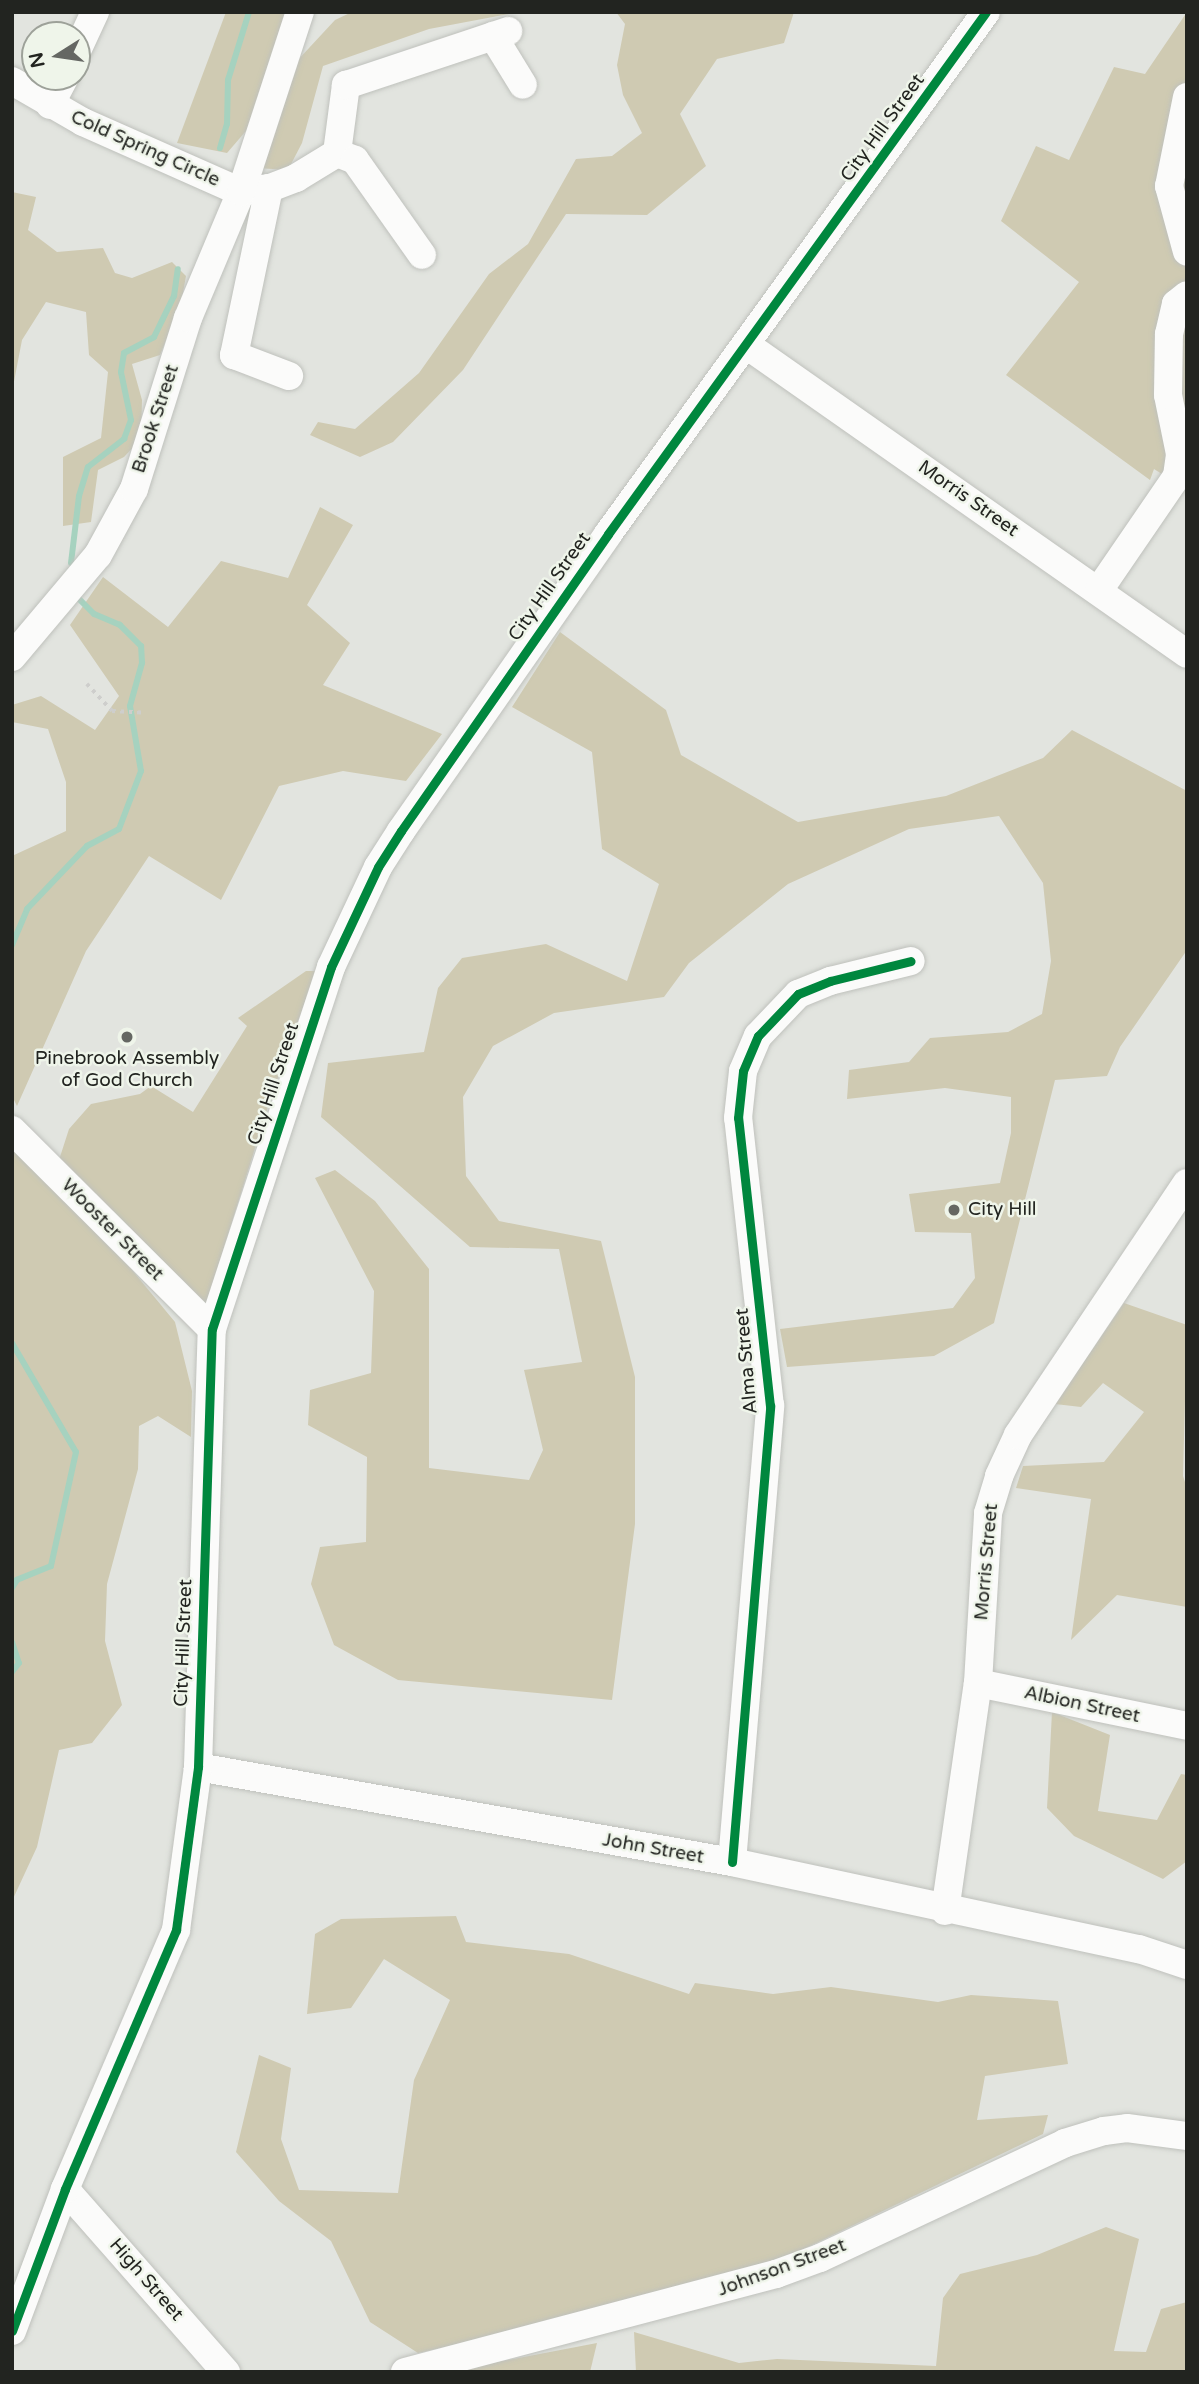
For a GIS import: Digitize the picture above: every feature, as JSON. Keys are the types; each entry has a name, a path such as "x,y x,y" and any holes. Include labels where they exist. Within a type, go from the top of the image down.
{"street":[{"name":"Brook Street","path":"12,657 116,526 138,478 188,318 255,190 252,153 300,12"},
{"name":"City Hill Street","path":"12,2331 65,2189 176,1930 198,1767 212,1329 331,967 385,854 608,534 748,346 986,12"},
{"path":"337,153 346,85 501,34 523,85"},
{"name":"Cold Spring Circle","path":"12,81 50,105 255,190"},
{"name":"Cold Spring Circle","path":"50,105 58,91"},
{"path":"1187,97 1169,186 1187,253"},
{"path":"289,376 233,355 255,190 296,178 337,153"},
{"path":"337,153 355,160 422,255"},
{"path":"1099,590 1177,476 1180,454 1170,415 1168,359 1173,311 1187,295"},
{"name":"Morris Street","path":"748,346 1187,654"},
{"name":"Alma Street","path":"732,1863 770,1406 738,1118 743,1071 758,1036 798,995 830,981 911,961"},
{"name":"Wooster Street","path":"12,1130 212,1329"},
{"name":"Morris Street","path":"946,1911 978,1683 988,1513 999,1476 1018,1435 1187,1183"},
{"name":"Albion Street","path":"978,1683 1187,1726"},
{"name":"John Street","path":"198,1767 732,1863 946,1911 1139,1949 1187,1965"},
{"name":"Johnson Street","path":"405,2372 776,2274 820,2259 1065,2143 1104,2131 1127,2128 1187,2136"},
{"name":"High Street","path":"65,2189 226,2372"}],"path":[{"path":"87,684 112,711 145,713"}],"shaded area":[{"path":"226,12 287,12 252,124 227,153 177,143"},
{"path":"352,12 519,12 429,29 323,66 302,143 288,170 257,168 296,62 335,20"},
{"path":"616,12 794,12 784,43 717,59 680,114 706,166 647,215 566,214 463,370 393,442 360,457 310,435 318,422 355,429 419,373 489,274 528,244 576,159 612,156 642,133 623,95 617,65 625,24"},
{"path":"1187,12 1187,490 1154,469 1150,480 1006,375 1079,282 1001,221 1036,146 1069,160 1114,67 1145,74"},
{"path":"12,192 36,197 28,230 57,252 103,248 115,273 132,278 172,262 186,276 181,304 160,355 132,364 142,400 141,439 124,457 98,470 91,522 63,526 63,457 101,438 108,372 89,355 86,312 46,302 22,340 12,392"},
{"path":"320,507 353,525 307,605 350,643 323,685 442,734 406,781 343,771 279,786 221,900 149,856 86,951 17,1106 12,1096 12,856 66,831 66,782 48,729 12,722 12,705 41,696 95,730 119,696 70,625 103,577 168,627 221,561 288,578"},
{"path":"560,632 666,710 681,755 798,822 946,796 1043,758 1072,730 1187,791 1187,950 1120,1047 1107,1076 1055,1080 994,1323 934,1356 787,1367 780,1329 953,1308 975,1278 971,1233 915,1232 909,1194 1000,1183 1011,1133 1011,1097 945,1088 847,1099 849,1070 909,1062 930,1038 1008,1032 1042,1014 1051,961 1043,883 999,816 909,829 788,884 689,963 664,997 554,1013 493,1046 463,1097 466,1176 499,1221 601,1241 635,1377 635,1524 612,1700 398,1680 334,1645 311,1584 320,1547 366,1542 367,1457 308,1425 310,1390 371,1373 374,1291 315,1178 335,1170 375,1201 429,1269 429,1468 529,1480 543,1450 524,1370 582,1362 559,1249 470,1247 321,1117 328,1063 424,1052 438,988 462,958 546,944 627,981 659,884 602,849 592,752 512,707"},
{"path":"306,971 316,971 271,1097 206,1305 59,1160 69,1129 91,1104 140,1094 151,1086 193,1112 247,1026 238,1018"},
{"path":"12,1148 132,1270 175,1322 192,1391 191,1437 158,1416 139,1426 138,1469 107,1584 105,1641 122,1705 92,1743 59,1750 37,1847 12,1901"},
{"path":"1124,1303 1187,1325 1183,1476 1187,1488 1187,1607 1117,1595 1071,1640 1091,1499 1016,1488 1023,1466 1104,1462 1144,1412 1103,1383 1081,1407 1055,1404"},
{"path":"1052,1712 1110,1735 1098,1811 1157,1820 1181,1774 1187,1775 1187,1861 1163,1879 1074,1836 1047,1808"},
{"path":"456,1916 466,1942 569,1954 689,1994 695,1983 773,1994 831,1987 938,2002 971,1995 1058,2001 1068,2064 985,2076 977,2120 1048,2115 1043,2134 785,2258 595,2313 418,2353 370,2322 331,2241 279,2201 236,2152 259,2055 291,2068 281,2139 299,2190 398,2193 414,2080 450,2000 384,1959 351,2008 307,2014 315,1934 341,1919"},
{"path":"1106,2227 1139,2239 1114,2351 1146,2352 1161,2309 1187,2302 1187,2372 636,2372 634,2332 739,2363 777,2359 936,2366 943,2298 960,2274 1037,2255"},
{"path":"597,2343 590,2372 460,2372 471,2367"}],"waterway":[{"path":"220,148 227,124 228,80 249,12"},
{"path":"71,563 79,496 88,467 124,439 131,420 121,372 124,353 154,337 174,296 178,269"},
{"path":"12,945 27,909 87,846 119,829 141,771 130,706 142,663 141,646 120,625 94,614 78,598"},
{"path":"12,1343 76,1452 51,1566 17,1580 12,1588"},
{"path":"12,1642 19,1663 12,1672"}],"cycle path":[{"path":"12,2331 65,2189 176,1930 198,1767 212,1329 331,967 378,867 401,831 608,534 986,12"},
{"path":"732,1862 770,1406 738,1118 743,1071 758,1036 798,994 830,981 911,961"}],"place":[{"name":"Pinebrook Assembly of God Church","path":"127,1037"},
{"name":"City Hill","path":"954,1210"}]}
